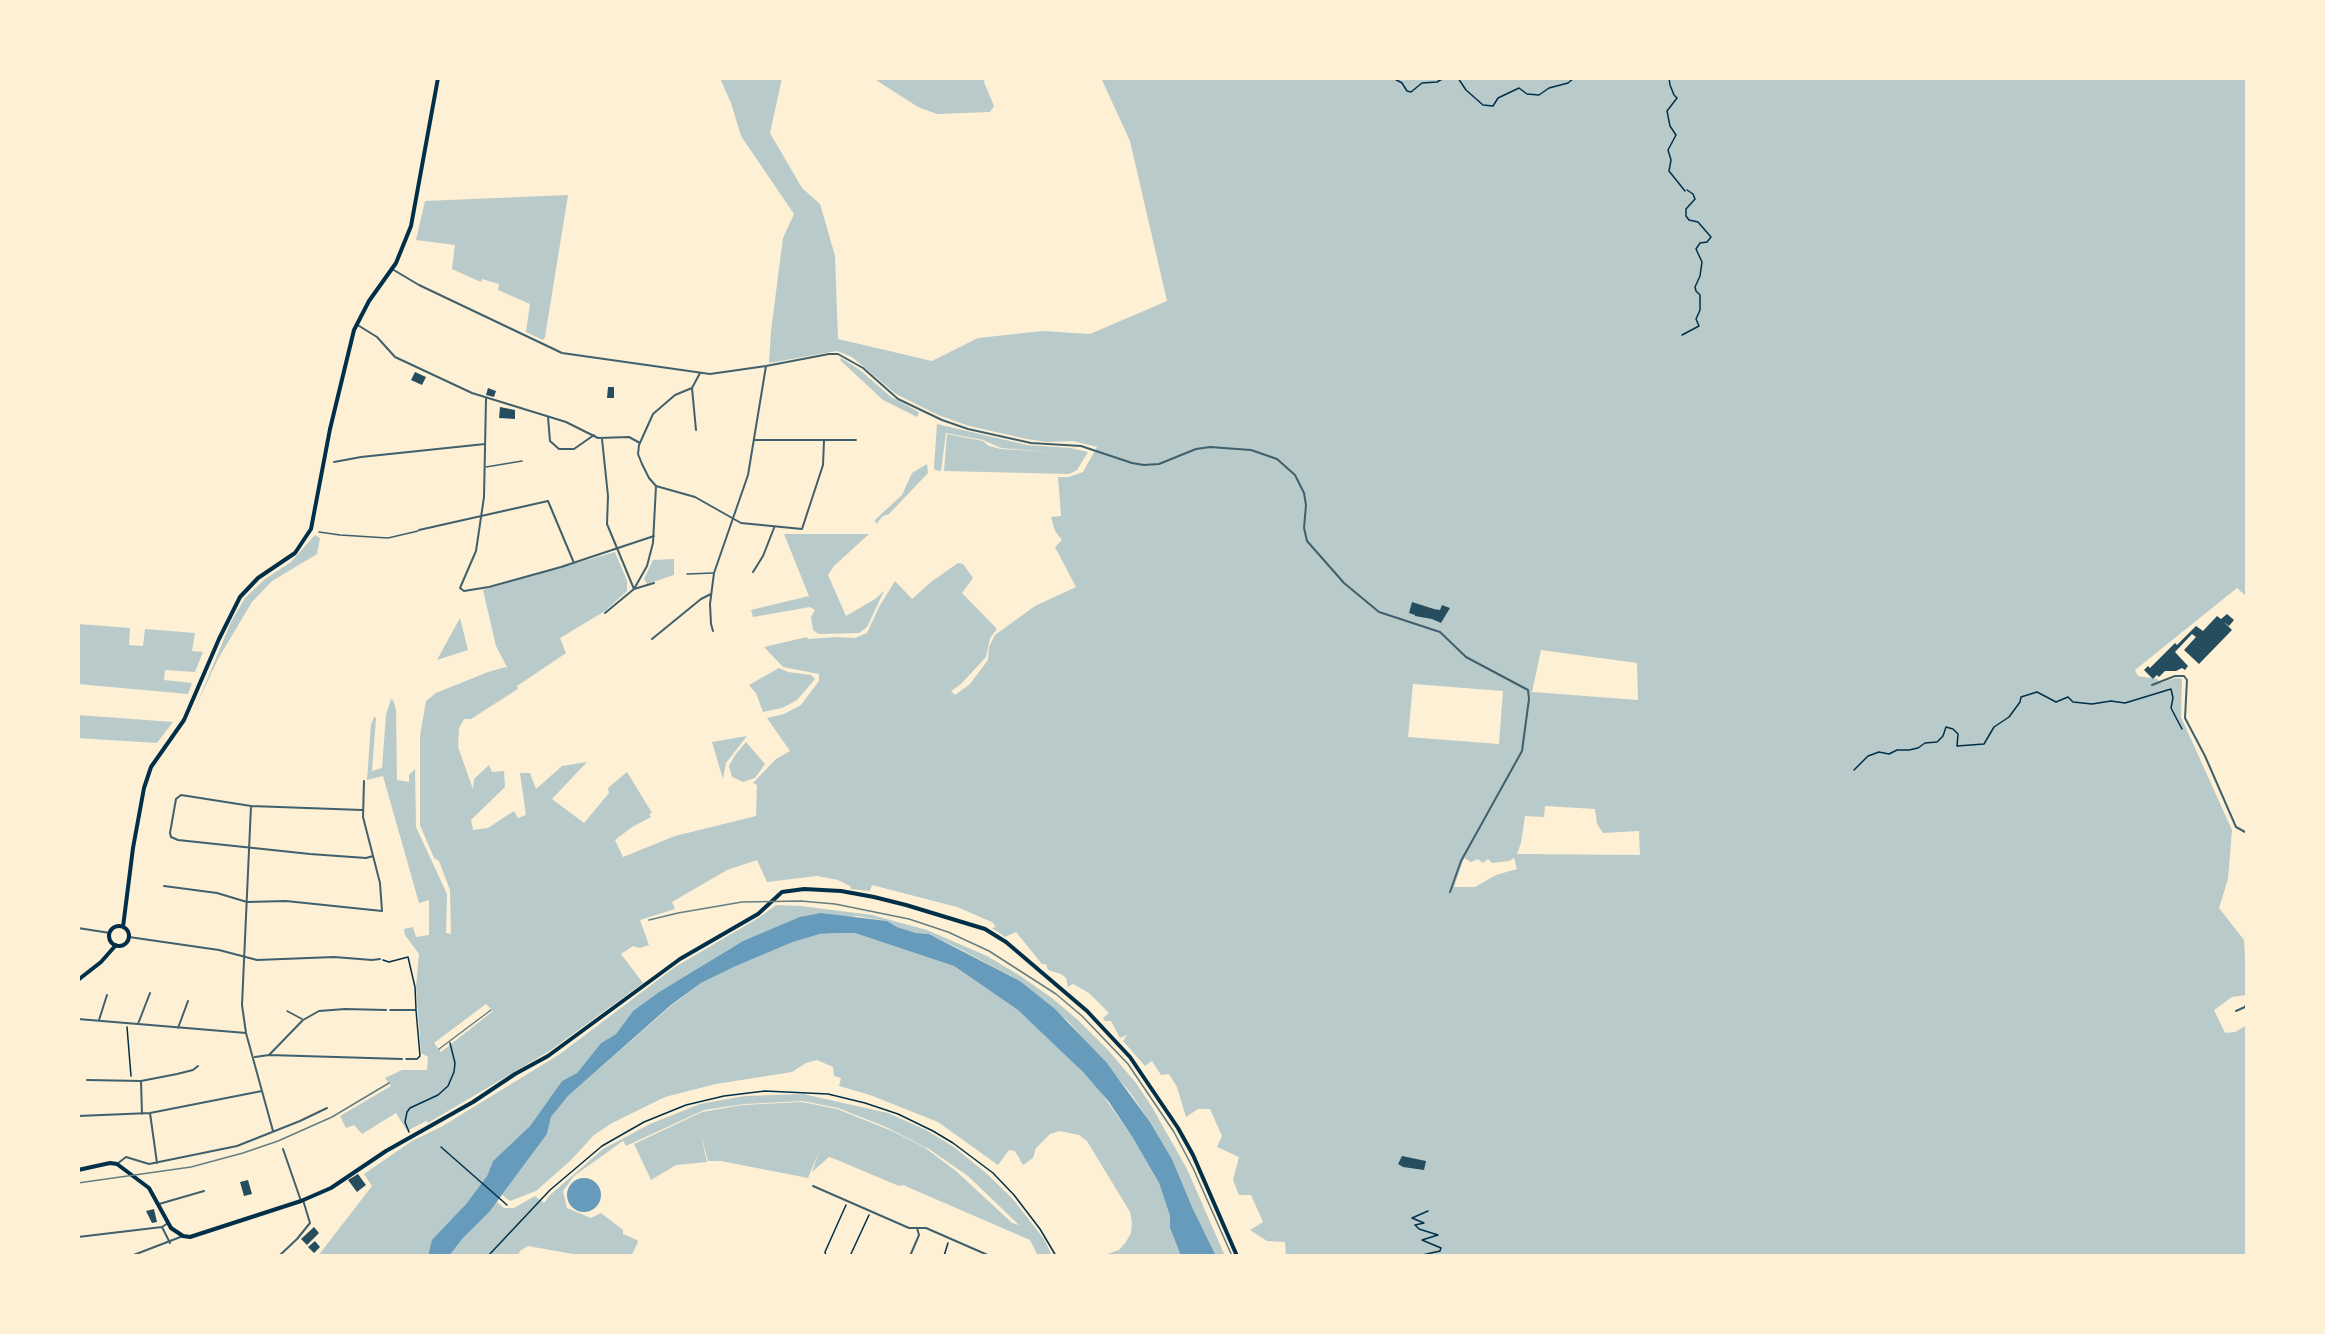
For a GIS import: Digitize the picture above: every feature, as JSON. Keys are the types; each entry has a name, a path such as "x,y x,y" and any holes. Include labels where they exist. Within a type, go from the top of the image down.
{"main road":[{"path":"123,927 133,848 144,788 151,767 184,720 222,632 240,597 258,578 295,553 311,530 330,429 356,324 392,269 411,226 438,78"},
{"path":"78,1170 110,1163 117,1164 149,1188 168,1223 176,1232 190,1237 302,1201 330,1188 386,1151 554,1052 680,959 758,914 782,892 804,889 855,893 906,905 985,929 1029,960 1100,1024 1130,1057 1178,1128 1193,1155 1237,1256"},
{"path":"78,980 101,962 116,945 124,944 129,937 128,931 123,927 115,927 110,933 111,941 116,945"}],"street":[{"path":"392,269 428,290 562,353 713,373 838,354 862,368 898,399 951,423 1031,443 1081,446 1138,465 1159,464 1205,447 1244,449 1265,454 1287,466 1301,487 1306,505 1305,533 1310,545 1327,561 1344,583 1384,615 1440,632 1467,657 1528,690 1529,699 1522,751 1461,861 1450,892"},
{"path":"356,324 377,337 395,357 486,399 575,425 602,439 629,437 640,443"},
{"path":"713,631 711,594 714,573 748,475 766,366"},
{"path":"696,430 692,388 700,372"},
{"path":"692,388 675,395 655,411 640,443 639,458 649,478 656,486 695,498 731,519 745,524 802,529 824,465 824,441"},
{"path":"486,399 485,467 481,518 473,559 460,588 464,591 481,589 574,563 654,536"},
{"path":"548,417 550,441 559,449 574,449 594,435"},
{"path":"602,439 608,496 607,524 634,589"},
{"path":"754,440 856,440"},
{"path":"334,462 485,444"},
{"path":"605,613 634,589 646,566 654,536 656,486"},
{"path":"419,530 549,501 574,563"},
{"path":"753,572 763,556 774,528"},
{"path":"634,589 654,583"},
{"path":"652,639 701,599 711,594"},
{"path":"2152,685 2175,676 2184,676 2187,680 2185,718 2187,725 2205,756 2236,827 2247,833"},
{"path":"164,886 217,893 247,902 286,901 382,911 380,883 362,810 364,781"},
{"path":"362,810 251,806 184,795 176,799 170,833 171,837 249,847 321,855 373,856"},
{"path":"251,806 242,1005 246,1033 273,1131"},
{"path":"78,928 110,933"},
{"path":"129,937 219,950 244,958 266,961 334,957 372,960 380,958"},
{"path":"138,1024 150,993"},
{"path":"99,1021 107,995"},
{"path":"178,1028 188,1001"},
{"path":"2236,1011 2245,1007 2247,1002"},
{"path":"269,1055 303,1020 323,1010 386,1010"},
{"path":"78,1019 246,1033"},
{"path":"254,1057 269,1055 402,1059"},
{"path":"87,1080 141,1081 193,1070 198,1066"},
{"path":"141,1081 142,1114"},
{"path":"78,1116 150,1113 262,1091"},
{"path":"117,1164 126,1157 146,1164 156,1164 237,1146 327,1108"},
{"path":"150,1113 156,1164"},
{"path":"279,1256 310,1223 283,1149"},
{"path":"813,1186 909,1228 926,1228 990,1256"},
{"path":"159,1204 204,1191"},
{"path":"78,1238 162,1227 168,1223"},
{"path":"162,1227 170,1243"},
{"path":"910,1256 919,1235 917,1228"},
{"path":"131,1256 170,1243 183,1236"}],"lane":[{"path":"485,467 522,461"},
{"path":"319,532 388,538 419,530"},
{"path":"687,574 714,573"},
{"path":"287,1011 303,1020"}],"path":[{"path":"1393,78 1411,92 1421,84 1437,82 1444,78"},
{"path":"1458,78 1466,90 1483,105 1493,106 1498,98 1519,88 1527,94 1539,95 1548,88 1568,83 1574,78"},
{"path":"1670,78 1670,86 1677,98 1667,111 1670,126 1676,135 1668,150 1671,160 1669,171 1686,191 1693,194 1695,199 1686,209 1686,217 1698,222 1711,238 1707,242 1700,243 1696,249 1702,262 1700,276 1695,287 1700,295 1700,310 1696,320 1699,327 1682,335"},
{"path":"1854,770 1868,756 1879,752 1890,754 1897,750 1918,748 1925,743 1937,742 1943,736 1946,727 1958,734 1957,746 1984,744 1994,727 2009,717 2021,697 2037,692 2056,702 2068,697 2073,702 2092,704 2111,701 2125,703 2172,689 2171,708 2182,729"},
{"path":"380,958 389,962 408,957 415,987 420,1056 417,1059 402,1059"},
{"path":"386,1010 416,1010"},
{"path":"126,1023 132,1081"},
{"path":"409,1132 405,1122 410,1108 438,1095 448,1086 455,1063 450,1043"},
{"path":"488,1256 559,1183 602,1146 644,1122 686,1105 773,1091 828,1094 865,1103 898,1114 933,1131 993,1173 1033,1220 1056,1256"},
{"path":"441,1147 506,1204"},
{"path":"826,1256 825,1252 848,1201"},
{"path":"850,1256 870,1211"},
{"path":"1419,1256 1440,1251 1441,1248 1422,1240 1438,1235 1419,1229 1416,1225 1424,1223 1412,1218 1428,1211"},
{"path":"944,1256 950,1238"}],"shaded area":[{"path":"720,78 782,78 770,133 802,188 820,204 835,256 838,339 932,361 978,338 1042,331 1090,334 1167,301 1130,141 1101,78 2247,78 2247,597 2237,588 2135,670 2138,676 2157,679 2161,683 2176,678 2182,679 2181,717 2232,830 2228,879 2219,908 2244,940 2247,993 2232,997 2214,1010 2225,1033 2235,1032 2247,1025 2247,1256 1286,1256 1285,1242 1267,1241 1250,1230 1263,1222 1251,1195 1239,1195 1233,1180 1239,1157 1217,1147 1222,1136 1210,1109 1198,1109 1186,1117 1177,1087 1169,1074 1161,1075 1152,1061 1145,1066 1123,1041 1127,1035 1120,1038 1111,1021 1105,1021 1103,1018 1109,1013 1089,993 1073,984 1068,987 1066,978 1048,970 1046,964 1042,964 1016,932 1005,937 992,928 996,927 992,922 957,907 872,885 870,891 851,889 850,886 838,880 817,876 767,882 757,860 727,870 672,902 675,909 640,920 649,945 640,948 633,946 621,954 643,983 551,1050 428,1123 426,1121 407,1131 396,1113 362,1134 354,1125 346,1128 340,1116 391,1086 385,1078 402,1070 427,1070 428,1057 421,1053 416,987 419,954 405,935 404,929 413,927 416,937 429,935 429,900 419,903 383,776 367,780 371,725 374,717 376,718 372,771 382,768 386,715 391,699 393,700 396,709 397,780 409,782 409,775 415,769 416,827 447,894 446,933 451,934 450,890 439,861 434,858 420,825 420,736 426,701 436,693 488,672 506,667 508,669 496,646 483,590 615,552 627,581 627,591 605,611 560,638 566,653 517,686 518,689 471,719 464,719 459,728 458,747 473,789 474,779 489,765 492,772 504,771 505,787 471,820 473,830 488,828 514,811 518,818 526,815 520,773 530,773 536,789 562,766 587,762 552,799 584,823 609,793 608,788 627,772 652,813 649,814 651,817 632,827 615,840 623,857 675,836 756,816 757,785 753,783 776,759 790,751 767,718 784,714 801,705 819,681 819,674 783,667 764,647 807,637 808,639 855,638 867,633 895,581 912,599 958,563 963,564 973,578 962,593 997,629 990,638 986,657 961,684 951,691 955,695 970,684 988,660 989,647 995,635 1035,606 1076,587 1055,547 1062,540 1055,531 1051,517 1061,516 1058,477 1069,477 1083,472 1097,447 1073,441 1047,442 1027,439 969,426 938,415 896,394 852,357 837,351 769,363 783,238 794,214 741,136 731,103","holes":["1541,650 1637,663 1638,700 1532,692","1413,684 1503,691 1499,744 1408,737","1545,806 1595,809 1597,824 1603,833 1639,831 1640,855 1517,854 1525,816 1544,817","1464,858 1471,862 1478,859 1483,863 1488,859 1492,863 1509,861 1514,858 1517,869 1496,875 1475,887 1454,887","486,1004 493,1011 441,1052 434,1043"]},
{"path":"873,78 985,78 984,82 994,106 990,112 937,114 918,107"},
{"path":"568,195 543,340 526,332 530,304 498,290 499,284 482,279 481,282 452,269 455,245 416,240 425,201"},
{"path":"841,358 860,370 891,397 917,411 919,413 917,417 883,400 840,360"},
{"path":"937,424 1027,445 1071,448 1088,452 1077,470 1069,474 944,471 947,434 983,441 989,446 1001,449 1051,452 1001,448 983,440 946,433 941,471 935,470"},
{"path":"927,464 928,473 889,514 883,516 876,524 875,520 902,495 912,473"},
{"path":"784,534 869,534 834,566 828,575 846,616 884,591 867,627 859,633 819,634 813,630 811,617 815,610 810,607 753,617 751,610 809,596"},
{"path":"315,535 320,538 317,554 272,581 252,602 218,659 197,704 231,622 245,598 265,579 291,562"},
{"path":"674,559 674,575 647,584 644,579 653,560"},
{"path":"460,618 468,650 437,660"},
{"path":"78,624 130,628 129,645 143,646 145,629 195,633 192,651 203,652 195,672 165,670 164,680 192,683 188,694 78,684"},
{"path":"779,668 788,672 811,675 815,679 797,700 782,708 763,712 756,693 749,685"},
{"path":"78,715 173,722 157,743 78,738"},
{"path":"747,736 726,763 723,779 712,742"},
{"path":"746,742 765,764 755,778 743,782 732,777 729,766"},
{"path":"776,905 872,915 927,930 987,956 1052,998 1108,1050 1136,1083 1187,1169 1225,1256 1216,1256 1172,1159 1150,1122 1129,1091 1069,1022 1020,981 958,948 929,934 916,933 887,921 857,916 772,930 743,941 659,992 633,1011 616,1034 601,1043 577,1073 562,1081 530,1126 493,1161 487,1176 466,1204 433,1240 428,1256 318,1256 372,1186 364,1174 412,1141 441,1127 560,1054 675,967 760,917"},
{"path":"855,933 954,966 1018,1010 1058,1046 1097,1087 1133,1138 1159,1183 1170,1216 1170,1228 1181,1256 1101,1256 1119,1250 1131,1233 1132,1222 1130,1212 1087,1141 1079,1135 1060,1131 1050,1134 1036,1148 1033,1158 1023,1165 1015,1151 1009,1150 998,1165 938,1122 870,1095 839,1086 841,1078 834,1076 833,1067 817,1060 806,1063 792,1072 716,1084 665,1097 612,1123 594,1135 571,1160 536,1191 510,1201 502,1195 547,1134 551,1117 568,1096 671,1006 701,983 736,966 793,942 820,934"},
{"path":"803,1094 888,1113 926,1130 954,1147 1012,1198 1044,1239 1052,1256 1038,1256 1030,1240 903,1185 899,1186 835,1159 829,1157 812,1172 819,1151 808,1178 721,1161 708,1161 700,1131 707,1162 676,1165 651,1180 634,1144 702,1112 743,1105 802,1102 837,1109 892,1131 924,1147 956,1171 1012,1223 1019,1225 968,1176 929,1149 886,1127 838,1108 803,1101 745,1104 704,1110 626,1146 623,1141 574,1176 563,1191 567,1208 591,1218 601,1213 623,1230 623,1234 637,1240 631,1256 584,1256 528,1246 520,1251 518,1256 449,1256 497,1202 504,1208 514,1208 535,1196 544,1203 550,1195 603,1149 650,1124 700,1104 745,1096"}],"water":[{"path":"821,913 887,921 916,933 929,934 1020,981 1055,1009 1106,1062 1150,1122 1172,1159 1216,1256 1181,1256 1170,1228 1170,1216 1159,1183 1133,1138 1109,1102 1083,1072 1018,1010 954,966 855,933 839,933 820,934 793,942 736,966 701,983 671,1005 568,1096 551,1117 547,1134 490,1211 449,1256 428,1256 432,1240 466,1204 487,1176 493,1161 530,1126 562,1081 577,1073 601,1043 616,1034 633,1011 659,992 743,941 800,917"},
{"path":"584,1178 596,1183 601,1195 596,1207 584,1212 572,1207 567,1195 572,1183"}],"building":[{"path":"415,372 426,377 422,385 411,380"},
{"path":"608,387 614,387 614,398 607,398"},
{"path":"488,388 496,391 494,397 486,395"},
{"path":"500,407 515,410 515,419 499,418"},
{"path":"1412,602 1440,610 1442,605 1450,608 1441,623 1409,613"},
{"path":"2227,614 2234,620 2229,626 2224,622 2232,630 2199,664 2184,650 2196,637 2192,634 2175,652 2188,666 2185,670 2182,668 2176,671 2165,671 2153,679 2144,670 2148,666 2150,668 2196,626 2203,631 2217,616 2221,619"},
{"path":"1402,1156 1426,1161 1424,1170 1398,1164"},
{"path":"358,1174 366,1185 357,1192 348,1180"},
{"path":"248,1180 252,1194 244,1196 240,1182"},
{"path":"154,1209 157,1222 152,1223 146,1211"},
{"path":"314,1227 319,1233 307,1245 301,1239"},
{"path":"315,1241 320,1247 314,1253 308,1247"}],"railway":[{"path":"649,920 742,902 801,901 835,904 909,919 948,932 989,951 1056,994 1082,1016 1128,1064 1174,1132 1193,1168 1232,1256"},
{"path":"439,1049 491,1010"},
{"path":"78,1183 191,1167 243,1153 278,1141 332,1117 389,1083"}]}
